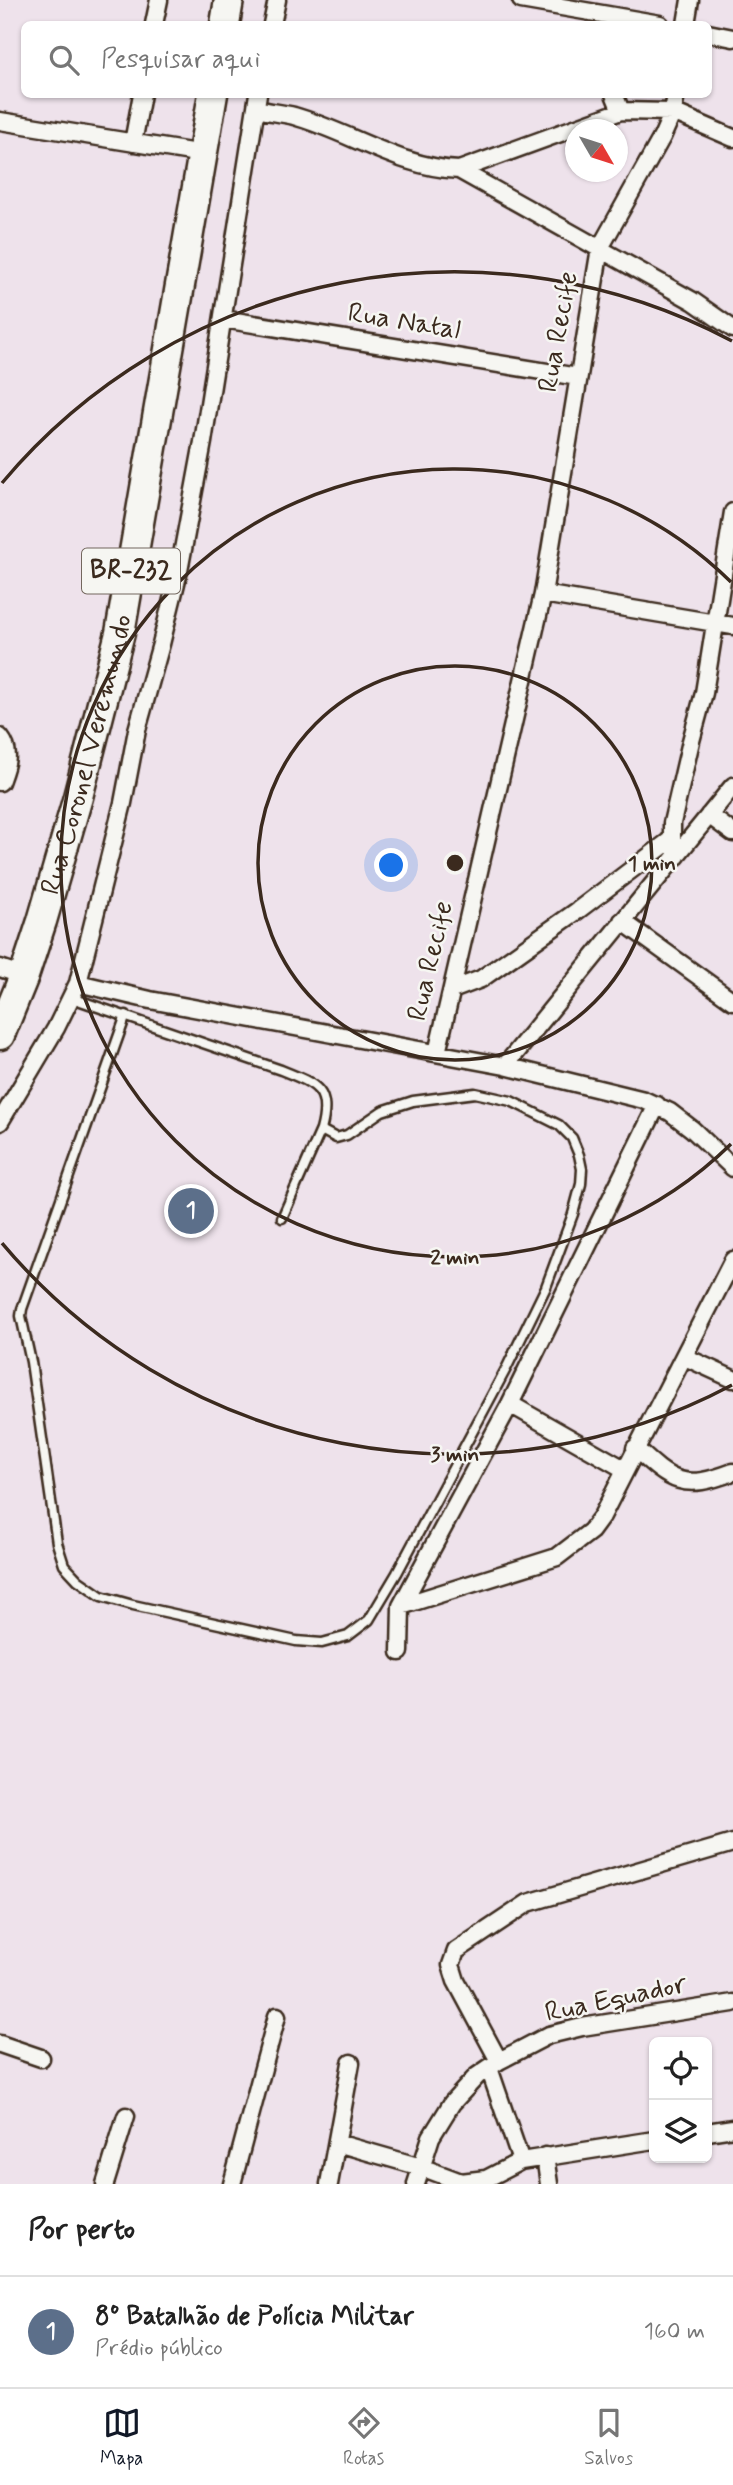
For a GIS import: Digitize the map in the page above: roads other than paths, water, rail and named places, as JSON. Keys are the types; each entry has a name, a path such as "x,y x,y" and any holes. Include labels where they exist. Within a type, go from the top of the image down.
{"highway":[{"path":"226,21 229,0"},
{"name":"Rua Coronel Veremundo","path":"0,1035 12,972 78,797 120,633 212,98"}],"street":[{"path":"155,21 159,0"},
{"path":"273,21 277,0"},
{"path":"521,0 641,21"},
{"path":"686,21 690,0"},
{"path":"712,34 733,37"},
{"path":"133,143 141,98"},
{"path":"616,98 621,111"},
{"name":"Rua Recife","path":"436,1053 543,594 600,248 652,158 673,111 675,98"},
{"path":"0,1122 75,990 123,803 137,730 162,644 179,571 257,102 427,166 459,170 693,301 733,329"},
{"path":"459,170 621,111 673,111 733,138"},
{"path":"0,121 203,153"},
{"name":"Rua Natal","path":"223,319 578,377"},
{"path":"677,856 672,839 672,823 704,693 733,512"},
{"path":"543,594 733,626"},
{"path":"0,737 4,741 9,760 0,782"},
{"path":"505,1066 733,786"},
{"path":"709,815 733,833"},
{"path":"452,990 481,979 672,839"},
{"path":"622,921 733,1001"},
{"path":"75,990 150,1000 505,1066 644,1100 657,1105 692,1129 733,1168"},
{"path":"400,1652 401,1606 510,1404 657,1105"},
{"path":"401,1606 557,1557 591,1531 602,1516 733,1260"},
{"path":"685,1357 733,1379"},
{"path":"510,1404 624,1469"},
{"path":"635,1448 662,1473 685,1483 699,1482 733,1472"},
{"path":"521,2161 494,2065 451,1965 456,1951 528,1903 733,1843"},
{"name":"Rua Equador","path":"416,2184 431,2137 452,2103 477,2076 494,2065 549,2035 582,2027 733,2003"},
{"path":"232,2184 277,2016"},
{"path":"0,2044 41,2058"},
{"path":"329,2184 351,2063"},
{"path":"105,2184 126,2116"},
{"path":"712,2131 733,2128"},
{"path":"337,2143 461,2182 486,2179 521,2161 649,2141"},
{"path":"545,2156 549,2184"}],"lane":[{"path":"75,990 126,1015 304,1079 317,1088 325,1101 326,1111 321,1130 282,1218"},
{"path":"126,1015 43,1246 21,1316 31,1362 57,1543 64,1565 78,1580 101,1596 296,1641 322,1643 348,1636 369,1620 397,1573 547,1287 581,1184 579,1155 572,1138 559,1125 511,1101 475,1093 413,1101 382,1111 347,1135 336,1138 321,1130"}],"place":[{"name":"8º Batalhão de Polícia Militar","path":"191,1211"}]}
